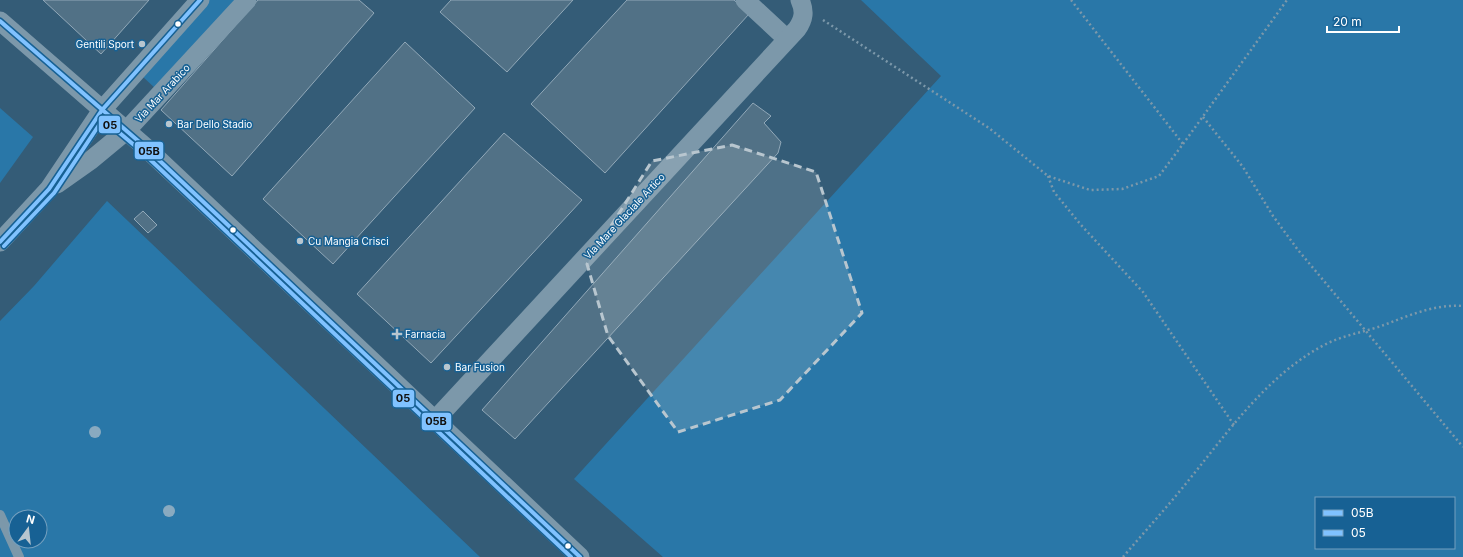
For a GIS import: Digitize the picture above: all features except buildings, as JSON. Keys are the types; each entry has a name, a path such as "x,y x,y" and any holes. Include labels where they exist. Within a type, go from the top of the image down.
{"street":[{"name":"Via Mar Arabico","path":"0,242 49,189 102,110 200,0"},
{"name":"Via Mar Arabico","path":"49,189 126,132 247,0"},
{"path":"745,0 787,39"},
{"name":"Via Mare Glaciale Artico","path":"435,420 801,24 804,16 802,4"},
{"path":"0,21 126,132 580,557"}],"lane":[{"path":"0,515 19,557"}],"path":[{"path":"1071,0 1183,144"},
{"path":"802,4 989,128 1048,176 1090,190 1122,189 1159,176 1287,0"},
{"path":"1203,117 1243,167 1274,216 1298,250 1365,332 1463,447"},
{"path":"1048,176 1054,192 1058,197 1081,225 1143,292 1234,424"},
{"path":"1123,557 1247,408 1284,371 1324,345 1348,336 1365,332 1427,309 1446,305 1463,306"}],"highlighted area":[{"path":"732,145 816,172 862,313 780,400 678,432 608,336 587,264 652,161"}],"shaded area":[{"path":"209,0 238,0 157,90 141,75"},
{"path":"861,0 1463,0 1463,557 663,557 574,479 941,76"},
{"path":"0,108 33,137 0,183"},
{"path":"107,201 480,557 0,557 0,321 34,286"}],"transit line":[{"name":"05B","path":"0,242 49,189 102,110 200,0"},
{"name":"05B","path":"0,21 144,146 580,557"},
{"name":"05","path":"4,246 54,193 103,119 140,150 571,557"}],"place":[{"name":"Gentili Sport","path":"142,44"},
{"name":"Bar Dello Stadio","path":"169,124"},
{"name":"Cu Mangia Crisci","path":"300,241"},
{"name":"Farnacia","path":"397,334"},
{"name":"Bar Fusion","path":"447,367"}]}
